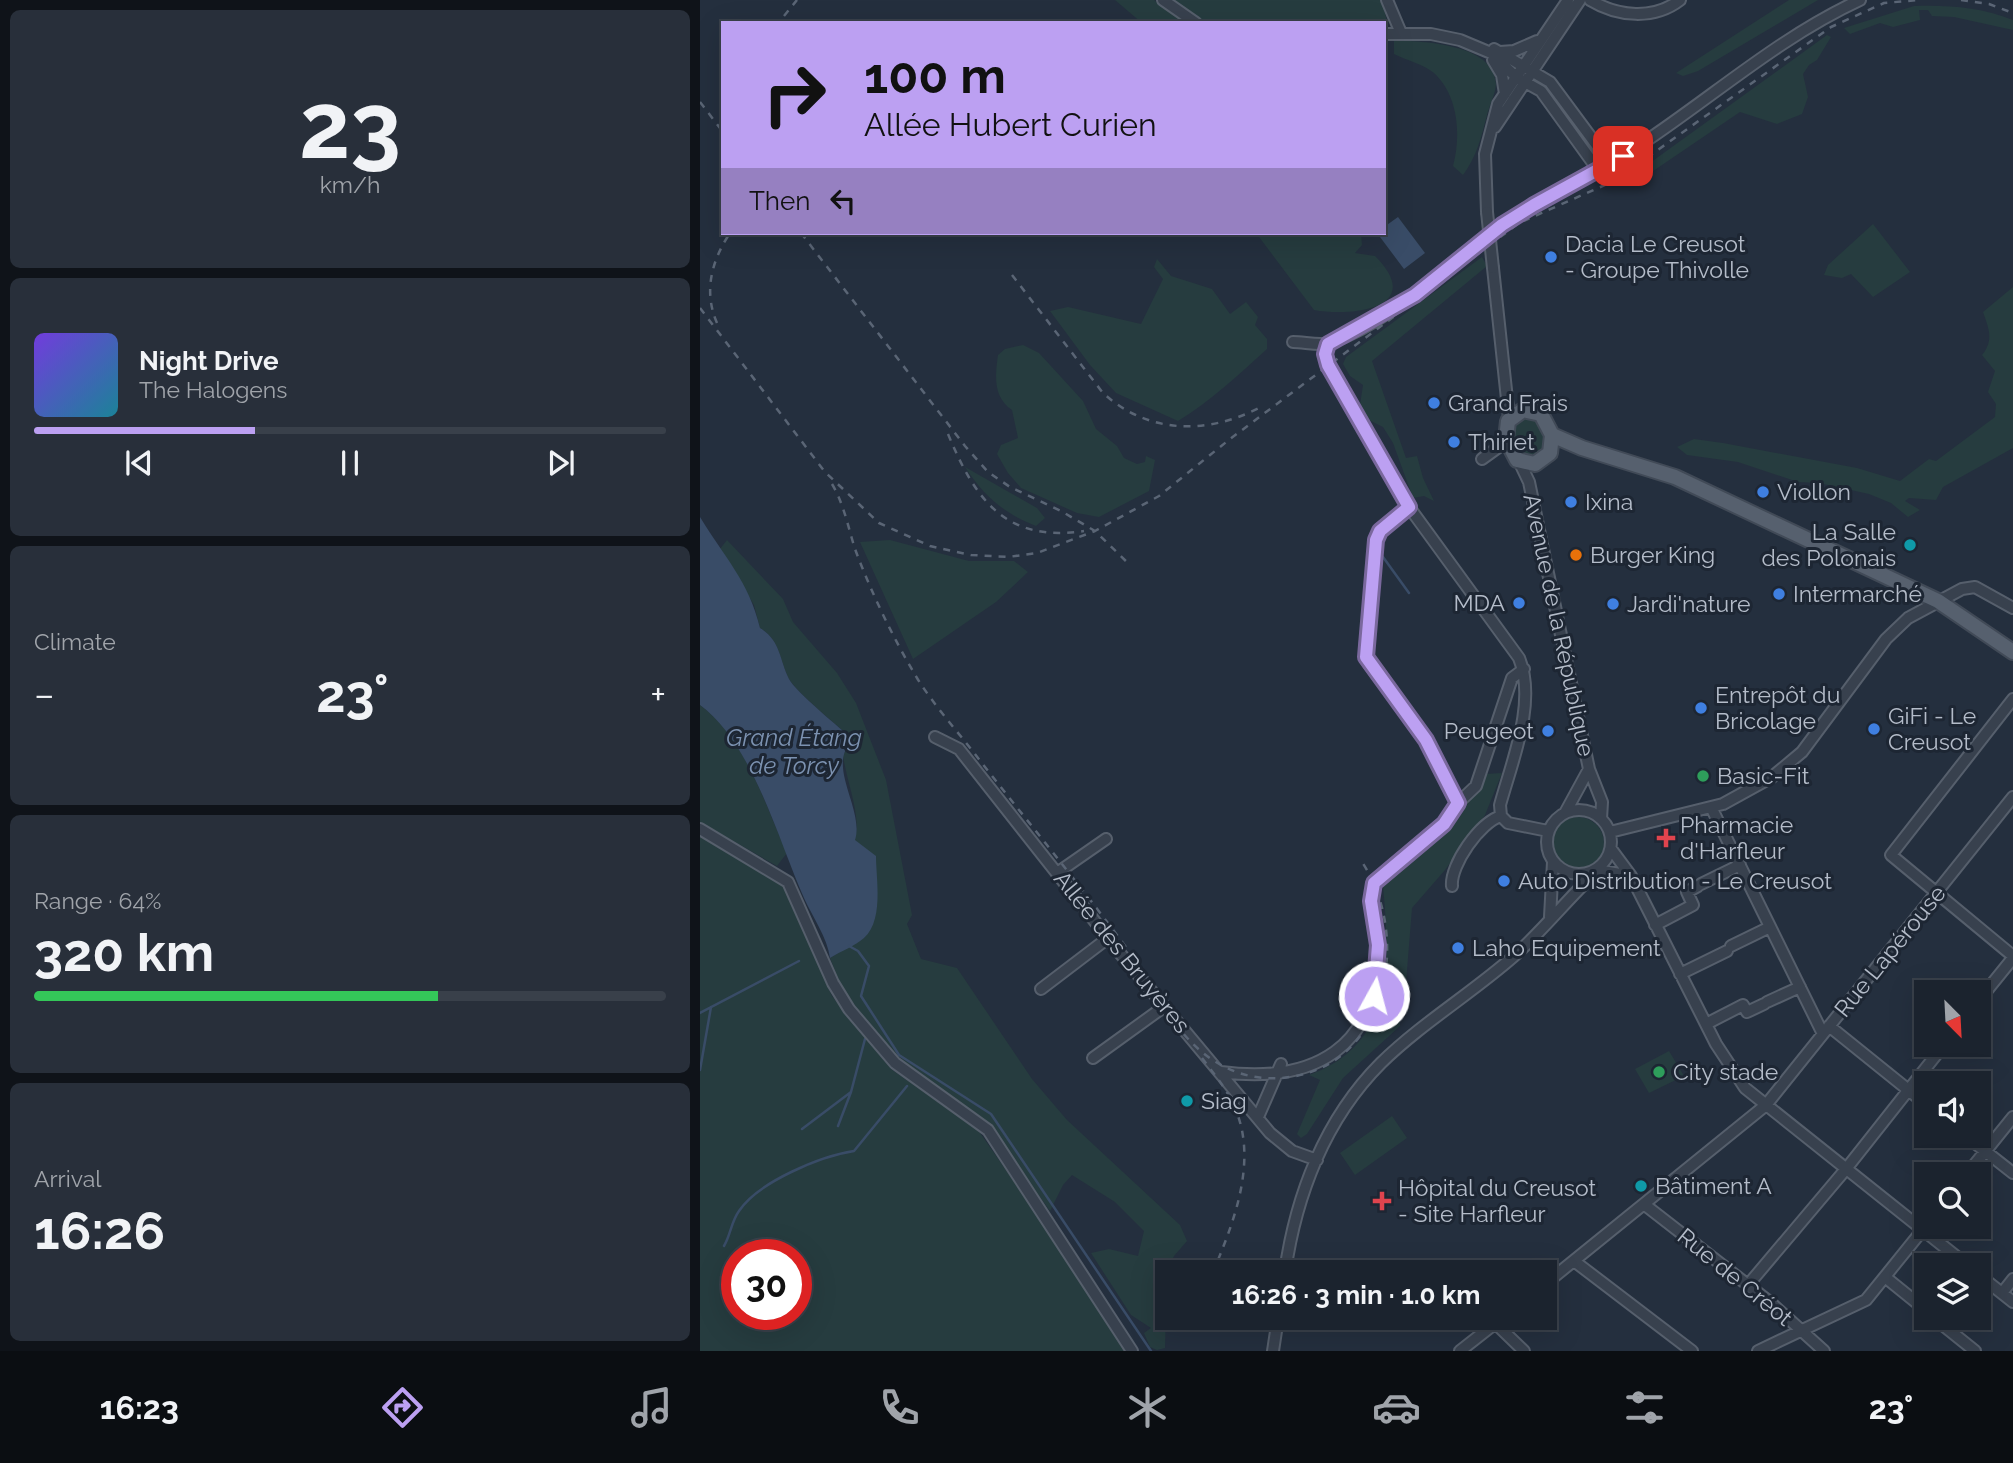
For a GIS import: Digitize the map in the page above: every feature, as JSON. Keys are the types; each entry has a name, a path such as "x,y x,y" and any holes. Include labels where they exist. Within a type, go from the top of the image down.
{"main road":[{"path":"1525,410 1541,414 1552,435 1551,451 1536,464 1513,452 1505,427 1509,418 1525,410"},
{"path":"1552,435 1582,448 1675,477 1938,601 2013,652"},
{"path":"1551,451 1582,448"}],"street":[{"path":"1163,0 1193,21"},
{"path":"1387,0 1401,33"},
{"path":"1528,67 1540,40 1568,0"},
{"path":"1491,132 1528,67 1580,0"},
{"path":"1590,0 1620,11 1643,15 1656,14 1681,0"},
{"path":"1293,342 1328,344 1415,295 1502,225 1610,163 1676,121 1766,54 1823,17 1860,0"},
{"path":"1386,34 1431,34 1468,43 1491,53 1520,79 1541,91 1598,170"},
{"path":"1500,52 1514,51 1540,40"},
{"path":"1468,43 1478,43 1500,52 1550,82 1610,163"},
{"path":"1481,49 1498,67 1504,94"},
{"path":"1509,418 1483,175 1498,104 1504,94 1520,79"},
{"path":"1328,344 1325,354 1328,365 1409,507 1520,659 1527,677 1518,739 1500,805 1501,816 1508,823 1548,831"},
{"path":"1508,392 1525,410"},
{"name":"Avenue de la République","path":"1513,452 1529,482 1589,769 1602,802 1601,819"},
{"name":"Avenue de la République","path":"1529,482 1536,464"},
{"path":"1409,507 1380,531 1376,540 1366,657 1426,740 1458,803"},
{"path":"1610,832 1711,807 1760,784 1802,752 1886,639 1908,618 1938,601 1962,589 1975,587 2013,608"},
{"path":"1221,1072 1276,1075 1330,1055 1357,1030 1374,996 1376,982 1378,936 1371,896 1374,883 1444,824 1458,803 1476,786 1512,678 1524,669"},
{"path":"1992,984 2013,957 1891,855 2013,699"},
{"name":"Allée des Bruyères","path":"935,737 959,749 1108,938 1270,1133 1292,1151 1317,1160"},
{"name":"Avenue de la République","path":"1566,813 1589,769"},
{"name":"Rue Lapérouse","path":"1557,1274 1766,1105 2013,797"},
{"path":"1711,807 1800,987 1826,1030 1914,1095"},
{"path":"1550,917 1553,862 1546,842 1548,831 1566,813 1584,810 1601,819 1610,832 1611,849 1631,876 1734,1076 1846,1169 1914,1219"},
{"path":"1452,886 1451,873 1480,830 1489,819 1501,816"},
{"path":"700,829 788,882 833,984 849,1009 895,1063 988,1130 1132,1351"},
{"path":"1057,873 1106,839"},
{"path":"1287,1260 1294,1218 1317,1160 1343,1109 1382,1062 1515,956 1585,883 1611,849"},
{"path":"1553,862 1568,873 1592,872 1631,876"},
{"path":"1655,925 1693,905 1687,892 1740,865"},
{"path":"1680,974 1770,927"},
{"path":"1041,989 1108,938"},
{"path":"2003,970 2013,978"},
{"path":"1706,1024 1743,1005 1747,1012 1800,987"},
{"path":"1093,1058 1165,1006"},
{"path":"1748,1285 1846,1169 1934,1057"},
{"path":"1258,1117 1281,1064"},
{"path":"1977,1162 2013,1117"},
{"path":"1982,1148 2013,1173"},
{"name":"Rue de Créot","path":"1645,1205 1748,1285 1824,1351"},
{"path":"1758,1351 1866,1300 1915,1239"},
{"path":"1938,1239 1954,1253"},
{"path":"1574,1261 1692,1351"},
{"path":"1885,1277 1914,1300"},
{"path":"2002,1293 2013,1279"},
{"path":"1991,1284 2013,1302"},
{"path":"1273,1351 1276,1330"},
{"path":"1460,1351 1486,1330"},
{"path":"1507,1330 1524,1351"},
{"path":"1949,1330 1975,1351"}],"green space":[{"path":"1115,0 1154,0 1182,21 1140,21"},
{"path":"1173,0 1382,0 1387,22 1386,24 1386,21 1199,21"},
{"path":"1789,0 1818,0 1698,71 1683,76 1676,73"},
{"path":"1914,6 1989,12 2013,20 2013,30 1954,17 1932,16 1928,10 1919,10 1920,20 1893,27 1880,23 1850,34 1844,28"},
{"path":"1827,35 1831,37 1817,60 1809,65 1803,74 1808,97 1802,114 1777,124 1740,112 1637,182 1629,178"},
{"path":"1394,40 1455,47 1483,60 1492,70 1495,91 1478,146 1463,175 1453,166 1457,130 1449,93 1430,70 1394,54"},
{"path":"1873,224 1910,272 1873,297 1851,274 1842,278 1824,275 1828,265"},
{"path":"1258,235 1361,235 1362,245 1355,253 1375,256 1389,274 1393,287 1389,298 1378,305 1347,312 1314,310"},
{"path":"1482,257 1487,266 1372,361 1406,458 1417,456 1423,478 1434,501 1424,496 1413,498 1393,443 1383,427 1369,420 1360,405 1363,385 1350,376 1343,364 1346,357"},
{"path":"1157,259 1171,276 1212,289 1230,314 1246,302 1258,317 1255,325 1267,339 1267,349 1213,396 1178,421 1116,393 1090,365 1050,311 1068,307 1141,324 1163,279 1154,267"},
{"path":"2013,287 2013,448 1943,487 1936,500 1909,498 1905,501 1920,510 1908,517 1891,503 1869,494 1819,483 1798,482 1738,462 1687,455 1677,447 1694,439 1723,443 1857,468 1900,481 1929,459 1936,461 1995,417 1996,404 1988,392 1995,371 1982,355 1989,339 1983,312"},
{"path":"1023,345 1039,353 1083,401 1096,429 1117,446 1124,458 1137,464 1145,462 1146,456 1155,460 1149,491 1099,517 1077,513 1021,488 1008,473 997,454 1001,445 1018,438 1012,410 998,392 997,363 998,355 1005,349"},
{"path":"1524,417 1536,420 1545,437 1544,449 1534,457 1522,454 1513,437 1514,424"},
{"path":"965,467 1037,508 1045,518 1036,526 1004,509 979,487"},
{"path":"727,540 783,599 793,622 837,673 856,703 886,780 912,915 907,924 921,959 957,968 1032,1079 1067,1120 1180,1225 1187,1241 1172,1260 1155,1260 1155,1330 1165,1330 1165,1348 1157,1350 1150,1347 1144,1333 1151,1328 1131,1315 1091,1253 1109,1249 1138,1256 1144,1231 1115,1202 1072,1175 1063,1185 1050,1211 986,1122 902,1064 876,1035 841,986 830,958 865,937 860,846 854,840 855,811 843,755 854,740 793,685 776,645 760,628 754,605 720,549"},
{"path":"890,540 969,561 1014,561 1028,572 996,602 913,659 860,542"},
{"path":"700,705 730,735 752,773 787,853 777,866 700,822"},
{"path":"1502,773 1485,815 1445,870 1412,908 1406,983 1399,1006 1400,1026 1343,1078 1307,1134 1301,1138 1297,1134 1320,1080 1309,1075 1337,1061 1358,1043 1372,1022 1381,997 1386,943 1383,886 1459,817 1487,774"},
{"path":"1578,817 1588,819 1596,825 1602,833 1602,853 1596,861 1588,867 1578,869 1568,867 1560,861 1554,853 1552,843 1554,833 1560,825 1568,819"},
{"path":"700,833 775,877 783,886 832,996 891,1069 978,1130 1052,1236 1126,1351 700,1351"},
{"name":"City stade","path":"1669,1051 1684,1076 1649,1093 1635,1069"},
{"path":"1392,1116 1407,1138 1355,1175 1340,1153"}],"water":[{"path":"1398,217 1425,253 1404,269 1378,235 1386,235 1386,226"},
{"name":"Grand Étang de Torcy","path":"700,517 743,583 760,628 776,645 793,685 854,740 846,750 844,774 855,815 855,840 876,856 877,910 864,938 830,958 823,935 804,898 749,768 719,722 700,705"}],"waterway":[{"path":"1383,557 1409,593"},
{"path":"849,946 858,951 869,966 861,996 899,1055 991,1114 1151,1351"},
{"path":"700,1013 799,961"},
{"path":"700,1070 711,1007"},
{"path":"802,1129 851,1092 865,1039"},
{"path":"727,1239 736,1215 748,1200 791,1172 825,1158 854,1151 907,1086"},
{"path":"838,1126 851,1092"}],"railway":[{"path":"784,16 797,0"},
{"path":"700,308 825,472 879,523 930,546 971,555 1008,557 1037,553 1095,531 1159,496 1230,439 1519,223 1614,181 1831,27 1884,3 1919,0"},
{"path":"1961,0 1989,4 2013,13"},
{"path":"700,102 721,129"},
{"path":"717,323 710,288 714,265 729,235"},
{"path":"803,235 988,472 1010,487 1061,511 1095,531 1130,565"},
{"path":"1012,275 1103,393 1120,407 1158,423 1178,426 1219,423 1259,408"},
{"path":"948,434 970,478 996,511 1013,523 1033,530 1057,533 1084,531"},
{"path":"832,484 875,598 924,689 1134,958 1181,1031 1202,1052 1243,1074 1278,1078 1324,1067 1350,1048 1369,1022 1381,992 1387,958 1385,924 1377,892 1362,862"},
{"path":"1202,1058 1232,1101 1242,1128 1244,1149 1240,1191 1229,1233 1218,1260"}],"place":[{"name":"Dacia Le Creusot - Groupe Thivolle","path":"1551,257"},
{"name":"Grand Frais","path":"1434,403"},
{"name":"Thiriet","path":"1454,442"},
{"name":"Viollon","path":"1763,492"},
{"name":"Ixina","path":"1571,502"},
{"name":"La Salle des Polonais","path":"1910,545"},
{"name":"Burger King","path":"1576,555"},
{"name":"Intermarché","path":"1779,594"},
{"name":"MDA","path":"1519,603"},
{"name":"Jardi'nature","path":"1613,604"},
{"name":"Entrepôt du Bricolage","path":"1701,708"},
{"name":"GiFi - Le Creusot","path":"1874,729"},
{"name":"Peugeot","path":"1548,731"},
{"name":"Basic-Fit","path":"1703,776"},
{"name":"Pharmacie d'Harfleur","path":"1666,838"},
{"name":"Auto Distribution - Le Creusot","path":"1504,881"},
{"name":"Laho Equipement","path":"1458,948"},
{"name":"City stade","path":"1659,1072"},
{"name":"Siag","path":"1187,1101"},
{"name":"Bâtiment A","path":"1641,1186"},
{"name":"Hôpital du Creusot - Site Harfleur","path":"1382,1201"}],"route":[{"path":"1374,996 1378,966 1377,928 1371,901 1374,883 1444,824 1458,803 1426,740 1366,657 1376,540 1380,531 1409,507 1357,419 1328,365 1325,354 1328,344 1415,295 1502,225 1623,156"}]}
